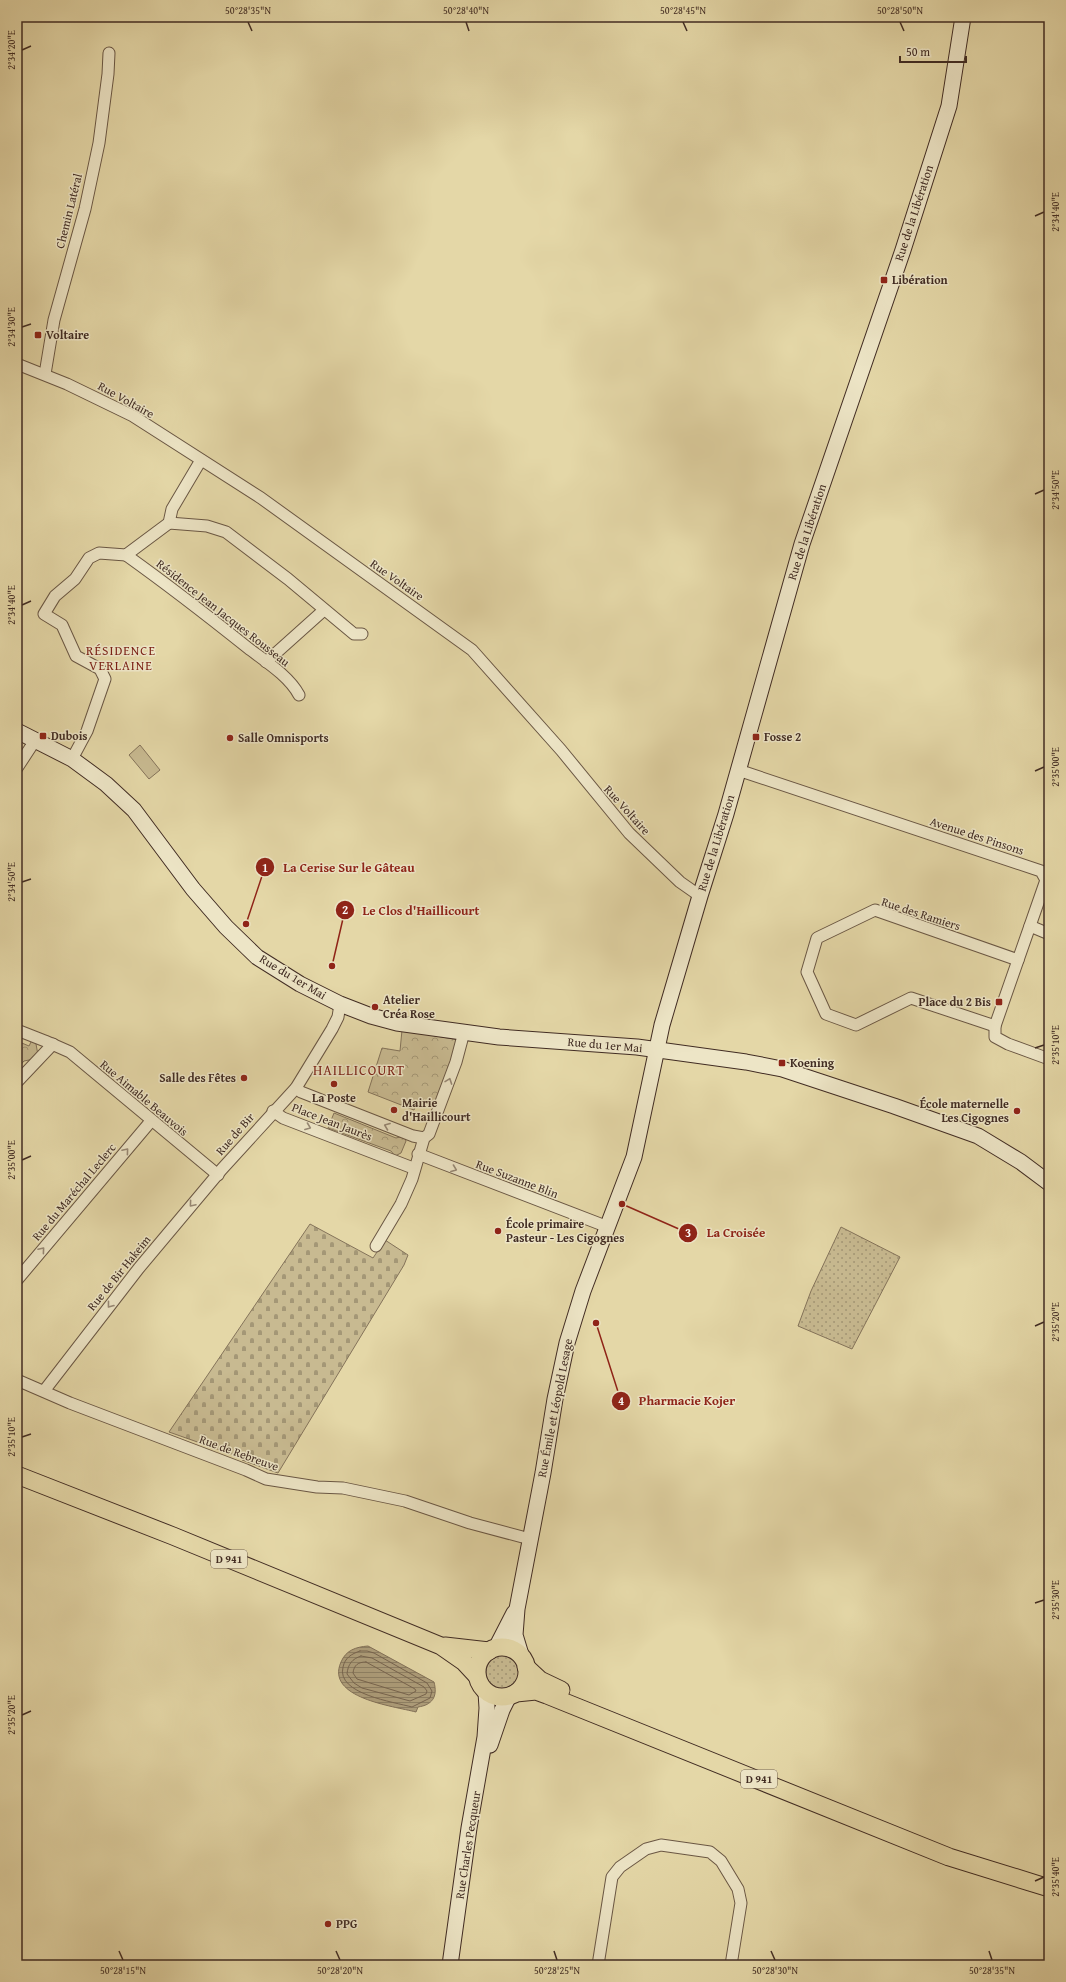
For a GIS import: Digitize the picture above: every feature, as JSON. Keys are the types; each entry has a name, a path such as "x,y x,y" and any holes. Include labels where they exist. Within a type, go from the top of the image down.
{"main road":[{"name":"Rue de la Libération","path":"657,1049 802,544 902,250 949,106 963,17"},
{"name":"Rue du 1er Mai","path":"17,731 72,758 106,784 134,810 193,889 240,941 274,969 340,1004 384,1020 464,1032 499,1037 657,1049 746,1062 782,1069 894,1106 978,1136 1021,1162 1049,1183"},
{"name":"Rue Émile et Léopold Lesage","path":"517,1609 555,1399 567,1343 583,1290 634,1157 657,1049"},
{"name":"D 941","path":"17,1475 173,1536 441,1646 464,1662 477,1676"},
{"path":"517,1609 515,1635 524,1663 525,1682 512,1695 497,1697 486,1692 480,1685 477,1676 479,1662 493,1650 517,1609"},
{"name":"D 941","path":"441,1646 493,1650"},
{"path":"493,1650 511,1649 524,1663"},
{"name":"D 941","path":"524,1663 540,1680 602,1708 803,1788 957,1852 1001,1872"},
{"name":"Rue Charles Pecqueur","path":"450,1965 469,1828 485,1737 487,1708 486,1692"},
{"name":"D 941","path":"512,1695 536,1692 547,1695 758,1779 890,1835 949,1857 1049,1888"},
{"name":"Rue Charles Pecqueur","path":"479,1776 502,1710 512,1695"},
{"name":"Rue Charles Pecqueur","path":"440,1965 456,1914"}],"street":[{"name":"Chemin Latéral","path":"45,374 56,314 85,209 100,144 108,74 108,53"},
{"name":"Rue Voltaire","path":"17,364 45,374 133,416 261,498 472,650 561,750 628,833 680,882 700,896"},
{"path":"169,523 172,509 201,460"},
{"path":"72,758 88,731 105,679 100,669 76,656 62,626 44,614 55,596 75,579 89,558 99,553 126,555 169,523 207,526 226,532 288,579 354,634 362,634"},
{"name":"Résidence Jean Jacques Rousseau","path":"126,555 181,595 266,662 294,686 299,695"},
{"path":"266,662 324,610"},
{"path":"17,768 36,739"},
{"name":"Avenue des Pinsons","path":"738,770 1041,871 1046,880 995,1031"},
{"name":"Rue des Ramiers","path":"1018,960 875,910 817,938 807,972 826,1014 856,1025 911,998 995,1031 1008,1044 1049,1059"},
{"path":"1030,926 1049,934"},
{"name":"Place Jean Jaurès","path":"340,1004 338,1017 332,1029 296,1088 273,1111 283,1118 413,1168"},
{"name":"Rue Aimable Beauvois","path":"17,1030 70,1052 151,1121 218,1175"},
{"path":"376,1246 401,1204 412,1179 413,1168 424,1138 429,1134 456,1062 464,1032"},
{"path":"17,1082 53,1044"},
{"name":"Place Jean Jaurès","path":"296,1088 314,1098 413,1136 424,1138"},
{"name":"Rue de Bir","path":"218,1175 273,1111"},
{"name":"Rue du Maréchal Leclerc","path":"17,1280 151,1121"},
{"name":"Rue Suzanne Blin","path":"418,1154 608,1227"},
{"name":"Rue de Bir Hakeim","path":"44,1391 139,1268 218,1175"},
{"name":"Rue de Rebreuve","path":"17,1380 77,1406 266,1479 317,1488 343,1488 405,1501 470,1523 530,1539"},
{"path":"598,1965 612,1877 620,1867 646,1849 661,1844 710,1852 721,1861 738,1889 741,1903 731,1965"}],"green space":[{"path":"140,745 160,770 149,779 129,755"},
{"path":"402,1030 459,1040 435,1104 423,1100 420,1104 417,1102 414,1110 368,1092 382,1048 400,1051"},
{"path":"32,1040 36,1044 38,1055 34,1059 24,1061 17,1069 17,1041 29,1046"},
{"path":"334,1113 396,1138 404,1136 406,1141 401,1153 395,1156 391,1151 328,1128"},
{"path":"310,1224 373,1258 385,1240 408,1255 404,1265 278,1473 242,1460 243,1458 169,1432"},
{"path":"841,1227 900,1257 852,1349 798,1326 811,1291"},
{"path":"506,1655 515,1660 519,1665 519,1679 515,1684 510,1688 500,1689 496,1688 487,1679 486,1669 487,1665 496,1656"}],"water":[{"path":"368,1646 434,1682 435,1692 433,1699 427,1704 418,1707 416,1712 378,1703 352,1692 343,1684 339,1674 341,1662 343,1658 352,1650 359,1647"}],"place":[{"name":"Libération","path":"884,280"},
{"name":"Voltaire","path":"38,335"},
{"name":"Dubois","path":"43,736"},
{"name":"Fosse 2","path":"756,737"},
{"name":"Salle Omnisports","path":"230,738"},
{"name":"La Cerise Sur le Gâteau","path":"246,924"},
{"name":"Le Clos d'Haillicourt","path":"332,966"},
{"name":"Place du 2 Bis","path":"999,1002"},
{"name":"Atelier Créa Rose","path":"375,1007"},
{"name":"Koening","path":"782,1063"},
{"name":"Salle des Fêtes","path":"244,1078"},
{"name":"La Poste","path":"334,1084"},
{"name":"Mairie d'Haillicourt","path":"394,1110"},
{"name":"École maternelle Les Cigognes","path":"1017,1111"},
{"name":"La Croisée","path":"622,1204"},
{"name":"École primaire Pasteur - Les Cigognes","path":"498,1231"},
{"name":"Pharmacie Kojer","path":"596,1323"},
{"name":"PPG","path":"328,1924"}],"district":[{"name":"RÉSIDENCE VERLAINE","path":"121,658"},
{"name":"HAILLICOURT","path":"359,1070"}]}
